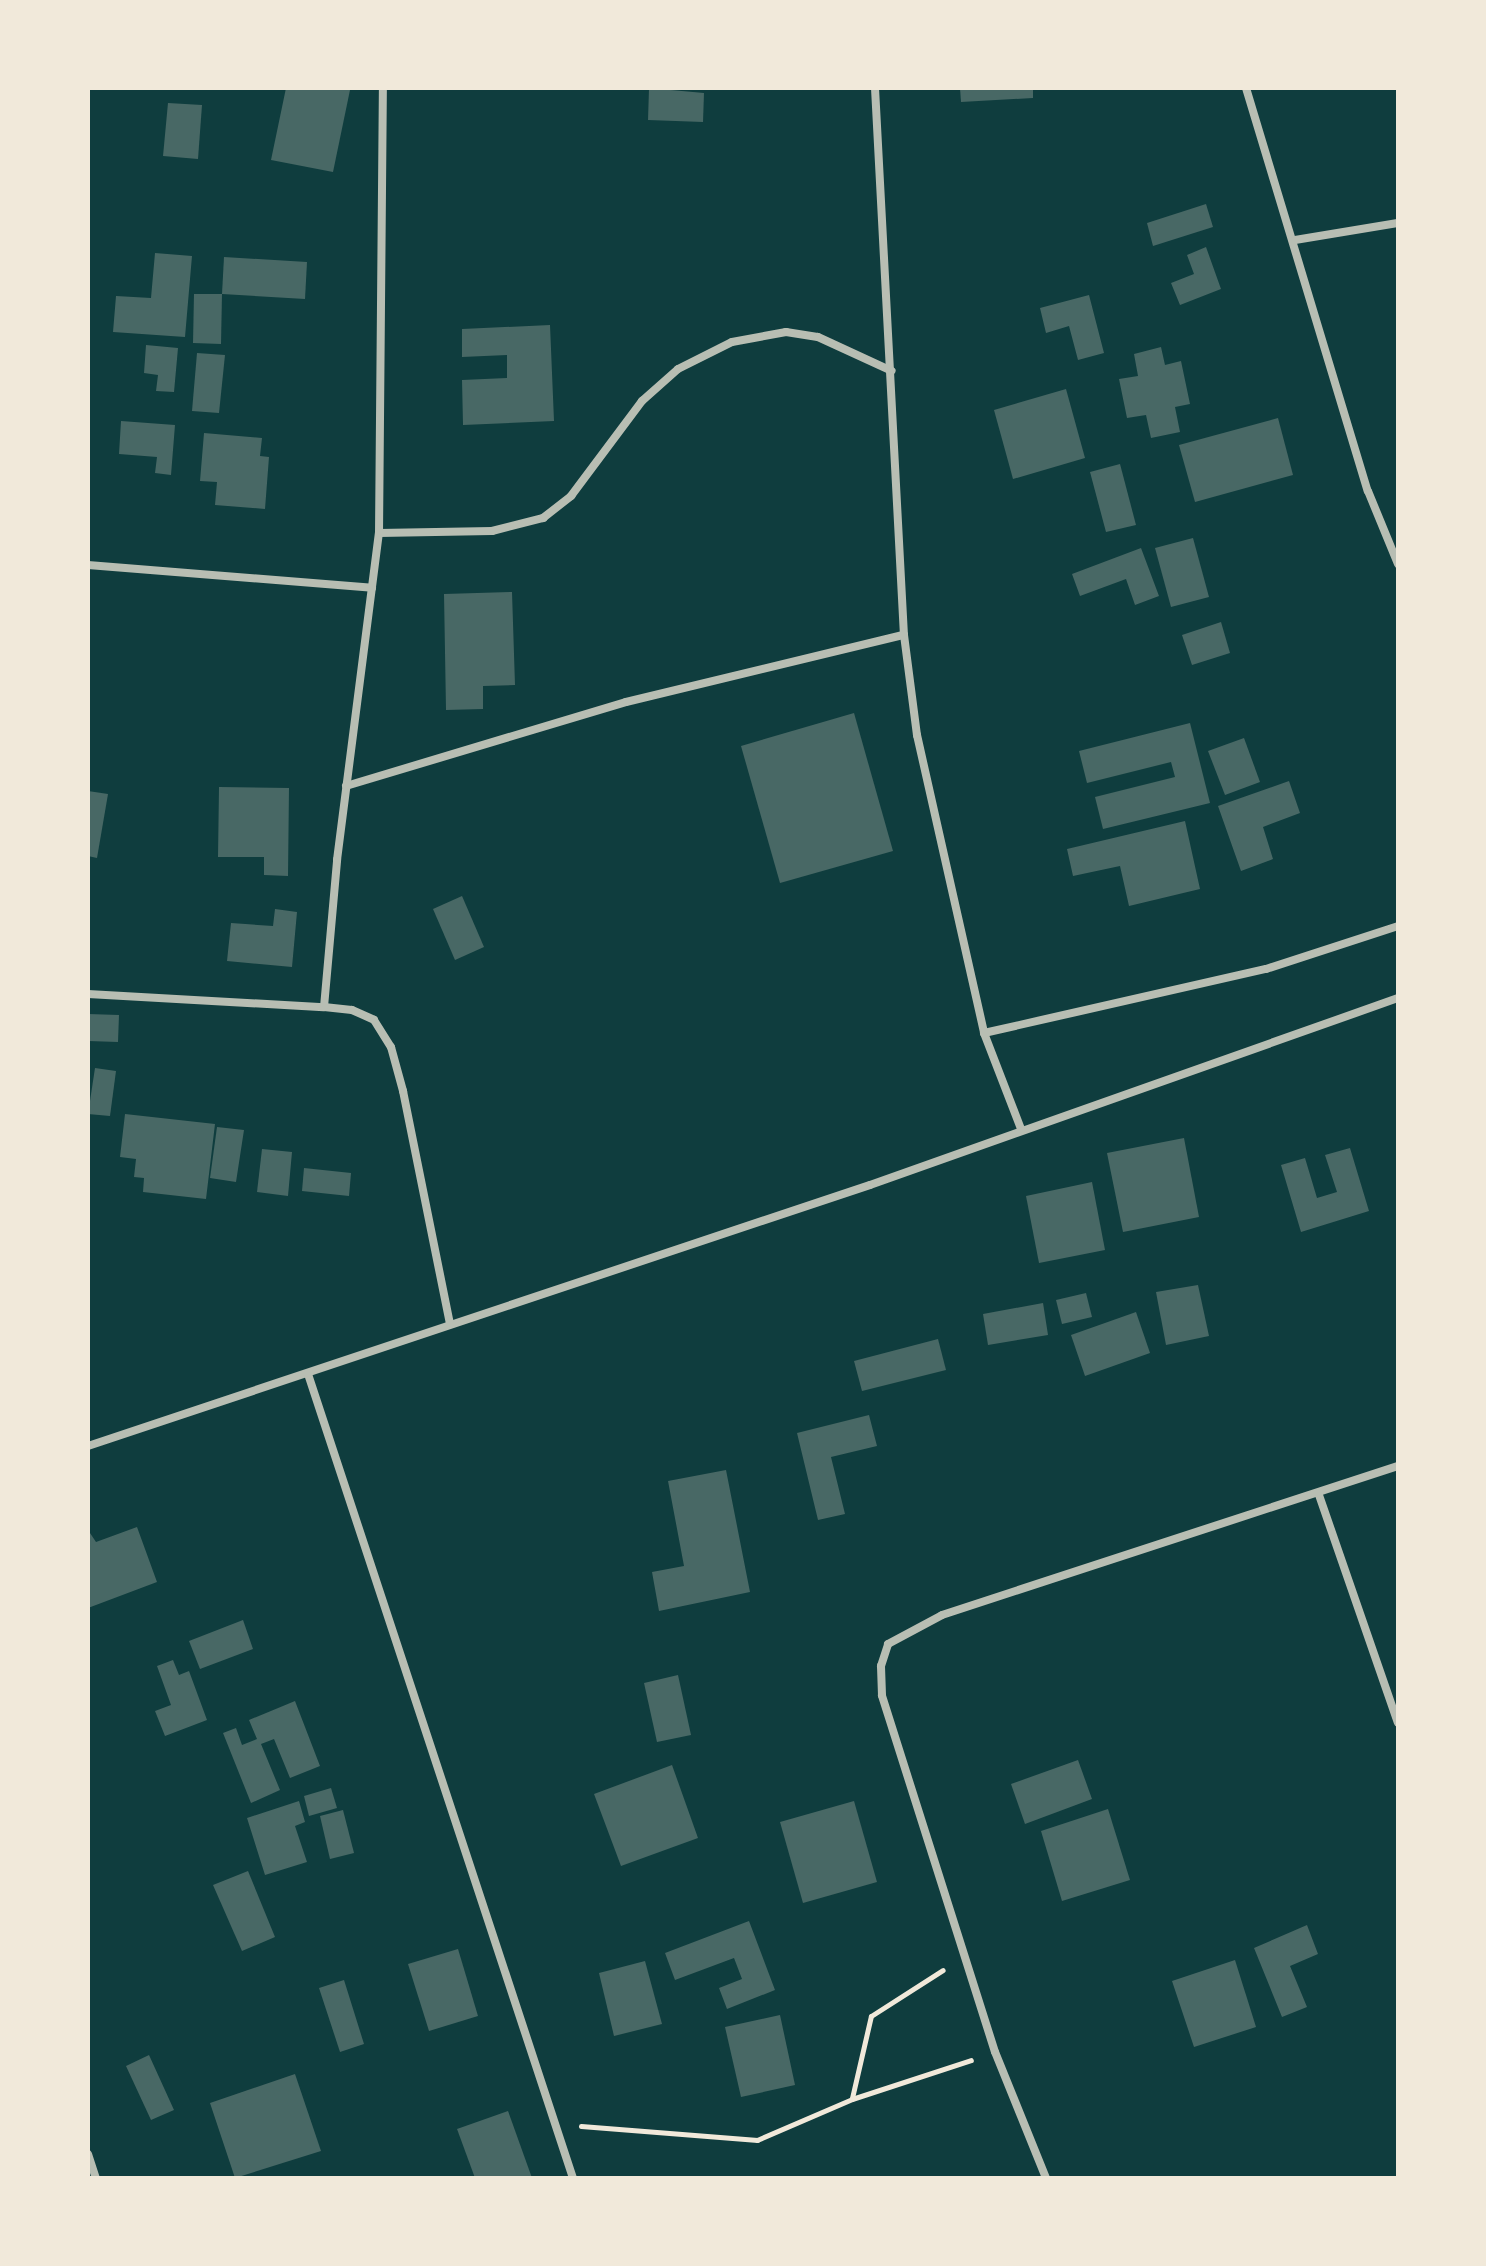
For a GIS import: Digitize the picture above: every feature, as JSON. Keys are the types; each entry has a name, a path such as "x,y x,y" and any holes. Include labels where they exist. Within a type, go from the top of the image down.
{"street":[{"path":"324,1007 346,786 379,533 383,88"},
{"path":"875,88 904,635 917,735 984,1033 1021,1129"},
{"path":"1246,88 1295,240 1368,491 1398,564"},
{"path":"1295,240 1398,223"},
{"path":"379,533 492,531 543,518 571,496 642,401 678,369 732,342 786,332 818,337 892,371"},
{"path":"88,565 372,588"},
{"path":"346,786 626,702 904,635"},
{"path":"984,1033 1266,969 1398,926"},
{"path":"88,994 324,1007 352,1010 374,1020 391,1047 450,1324"},
{"path":"88,1446 870,1185 1398,998"},
{"path":"308,1374 573,2178"},
{"path":"1046,2178 995,2052 882,1695 881,1666 888,1644 942,1615 996,1596 1319,1495 1398,1466"},
{"path":"1319,1495 1398,1723"},
{"path":"88,2154 96,2178"}],"path":[{"path":"852,2099 871,2016 966,1956"},
{"path":"556,2126 757,2140 852,2099 995,2052"}],"building":[{"path":"286,88 350,90 333,172 271,160"},
{"path":"649,88 704,93 703,122 648,120"},
{"path":"960,88 1033,88 1033,98 961,102"},
{"path":"168,103 202,105 198,159 163,156"},
{"path":"1206,204 1213,227 1153,246 1147,223"},
{"path":"1206,247 1221,289 1180,305 1171,283 1194,274 1187,255"},
{"path":"155,253 192,256 185,337 113,332 116,296 151,298"},
{"path":"224,257 307,262 305,299 222,294"},
{"path":"194,294 222,294 221,344 193,343"},
{"path":"1089,295 1104,353 1078,360 1069,326 1046,333 1040,308"},
{"path":"550,325 554,421 463,425 462,380 507,378 507,355 462,357 462,329"},
{"path":"146,345 178,348 174,392 156,391 158,375 144,373"},
{"path":"1161,347 1165,365 1181,361 1190,404 1175,407 1180,432 1151,438 1146,415 1127,418 1119,379 1138,376 1134,354"},
{"path":"197,353 225,355 219,413 192,411"},
{"path":"1066,389 1085,458 1013,479 994,410"},
{"path":"1278,418 1293,475 1195,502 1179,445"},
{"path":"121,421 175,425 171,475 155,473 157,457 119,454"},
{"path":"204,433 262,438 260,456 269,457 265,509 215,505 217,482 200,481"},
{"path":"1120,464 1136,525 1106,532 1090,472"},
{"path":"1193,538 1209,597 1171,607 1155,548"},
{"path":"1141,548 1159,596 1135,605 1126,579 1080,596 1072,574"},
{"path":"512,592 515,685 483,686 483,709 446,710 444,594"},
{"path":"1221,622 1230,653 1192,665 1182,635"},
{"path":"854,713 893,851 780,883 741,746"},
{"path":"1190,723 1210,803 1103,829 1095,797 1175,777 1171,762 1087,783 1079,751"},
{"path":"1244,738 1260,782 1225,795 1208,751"},
{"path":"1289,781 1300,813 1263,827 1273,859 1241,871 1218,806"},
{"path":"219,787 289,788 288,876 264,875 264,857 218,857"},
{"path":"88,791 108,794 97,858 88,856"},
{"path":"1185,821 1200,889 1129,906 1120,866 1073,876 1067,849"},
{"path":"462,896 484,947 455,960 433,909"},
{"path":"275,909 297,912 292,967 227,961 231,923 273,926"},
{"path":"88,1014 119,1015 118,1042 88,1041"},
{"path":"95,1068 116,1071 110,1116 88,1114"},
{"path":"125,1114 215,1124 206,1199 143,1192 144,1178 134,1177 136,1159 120,1157"},
{"path":"217,1127 244,1130 236,1182 210,1178"},
{"path":"1184,1138 1199,1217 1123,1232 1107,1153"},
{"path":"1350,1148 1369,1211 1301,1232 1281,1165 1305,1158 1317,1198 1337,1192 1325,1155"},
{"path":"262,1149 292,1152 288,1196 257,1192"},
{"path":"304,1168 351,1173 349,1196 302,1191"},
{"path":"1092,1182 1105,1250 1039,1263 1026,1196"},
{"path":"1198,1285 1209,1336 1166,1345 1156,1292"},
{"path":"1086,1293 1092,1317 1062,1324 1056,1300"},
{"path":"1043,1303 1048,1335 988,1345 983,1314"},
{"path":"1136,1312 1150,1353 1085,1376 1071,1335"},
{"path":"938,1339 946,1370 862,1391 854,1361"},
{"path":"869,1415 877,1446 831,1457 845,1514 818,1520 797,1433"},
{"path":"726,1470 750,1592 659,1611 652,1572 684,1566 668,1481"},
{"path":"137,1527 157,1582 88,1608 88,1530 96,1542"},
{"path":"243,1620 253,1649 200,1669 189,1641"},
{"path":"173,1660 179,1675 189,1671 207,1720 165,1736 155,1711 171,1705 157,1666"},
{"path":"678,1675 691,1735 657,1742 644,1683"},
{"path":"295,1701 320,1766 290,1778 274,1739 261,1744 280,1790 251,1803 223,1733 236,1728 242,1745 257,1739 249,1720"},
{"path":"1078,1760 1092,1799 1025,1824 1011,1784"},
{"path":"672,1765 698,1838 621,1866 594,1794"},
{"path":"331,1788 337,1808 309,1816 304,1796"},
{"path":"299,1801 305,1822 295,1826 307,1862 265,1875 247,1818"},
{"path":"854,1801 877,1882 803,1903 780,1822"},
{"path":"1108,1809 1130,1880 1062,1901 1041,1831"},
{"path":"343,1810 354,1853 330,1859 320,1816"},
{"path":"248,1871 275,1937 242,1951 213,1885"},
{"path":"749,1921 775,1990 727,2009 719,1988 742,1979 734,1958 675,1980 665,1953"},
{"path":"1307,1925 1318,1954 1290,1966 1307,2007 1282,2017 1254,1948"},
{"path":"458,1949 478,2016 429,2031 408,1964"},
{"path":"1235,1960 1256,2027 1194,2047 1172,1981"},
{"path":"645,1961 662,2024 614,2036 599,1973"},
{"path":"344,1980 364,2044 340,2052 319,1988"},
{"path":"780,2015 795,2085 741,2097 725,2027"},
{"path":"149,2055 174,2110 151,2120 126,2066"},
{"path":"295,2074 321,2151 235,2178 210,2103"},
{"path":"508,2111 532,2178 475,2178 457,2129"}]}
